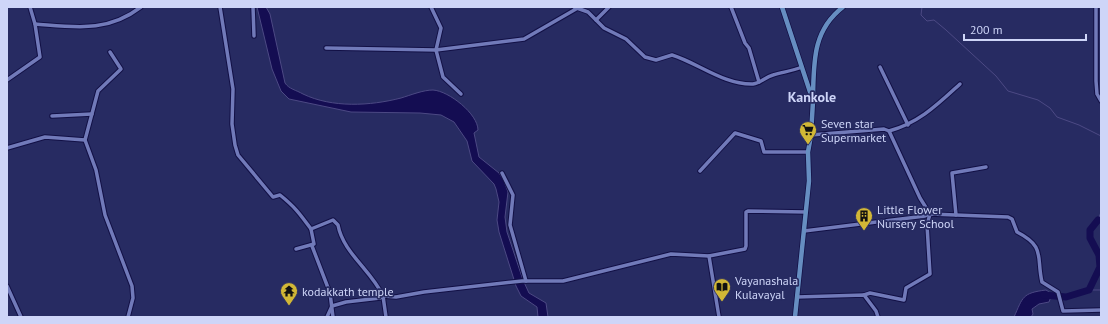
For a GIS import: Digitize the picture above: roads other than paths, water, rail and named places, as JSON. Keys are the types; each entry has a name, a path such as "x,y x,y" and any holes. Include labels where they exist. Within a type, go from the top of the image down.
{"main road":[{"path":"782,7 813,101"},
{"path":"795,317 809,181 808,152 812,135 814,61 817,42 830,22 843,7"}],"street":[{"path":"7,80 40,57 35,24 30,7"},
{"path":"35,24 98,27 121,19 141,7"},
{"path":"220,7 233,89 232,124 238,155 273,197 280,195 298,209 311,229 314,242 312,246 330,293 333,317"},
{"path":"252,7 254,36"},
{"path":"431,7 441,28 436,50 443,77 461,94"},
{"path":"596,20 609,7"},
{"path":"731,7 745,42 749,48 759,82"},
{"path":"1096,7 1096,81 1097,94 1101,101"},
{"path":"326,48 436,50 524,39 575,8 588,12 604,28 626,39 645,57 656,60 672,55 720,76 742,83 759,82 772,75 792,71 802,67"},
{"path":"110,52 121,69 98,91 85,140 96,170 104,215 132,286 133,298 128,317"},
{"path":"880,67 908,125"},
{"path":"812,135 884,129 889,131 908,125 936,107 960,84"},
{"path":"52,116 92,114"},
{"path":"889,131 922,203 930,214"},
{"path":"700,171 735,134 761,141 764,152 808,152"},
{"path":"7,148 45,137 85,140"},
{"path":"956,216 952,173 986,167"},
{"path":"502,172 512,195 510,225 526,281"},
{"path":"327,317 332,306 346,302 380,298 383,296 396,297 424,292 526,281 563,281 671,254 709,256 745,250 746,212 806,212"},
{"path":"797,297 864,295 870,293 904,300 906,288 930,274 927,226 930,214"},
{"path":"804,231 888,222 930,214 1008,217 1012,219 1017,232 1025,236 1038,249 1042,282 1058,292 1063,311 1101,310"},
{"path":"311,229 333,220 338,225 340,232 351,251 371,279 379,287 383,296 386,317"},
{"path":"296,250 312,246"},
{"path":"709,256 719,317"},
{"path":"7,286 21,317"},
{"path":"864,295 876,310 878,317"}],"waterway":[{"path":"922,7 921,15 927,21 934,20 946,30 996,76 1008,91 1038,100 1050,108 1057,117 1079,125 1101,136"},
{"path":"1098,220 1101,212"},
{"path":"1044,295 1066,297 1089,290 1100,267 1099,255 1090,238 1090,230 1098,220"},
{"path":"1089,290 1101,290"}],"place":[{"name":"Seven star Supermarket","path":"808,145"},
{"name":"Little Flower Nursery School","path":"864,231"},
{"name":"Vayanashala Kulavayal","path":"722,302"},
{"name":"kodakkath temple","path":"289,306"}],"district":[{"name":"Kankole","path":"812,97"}]}
